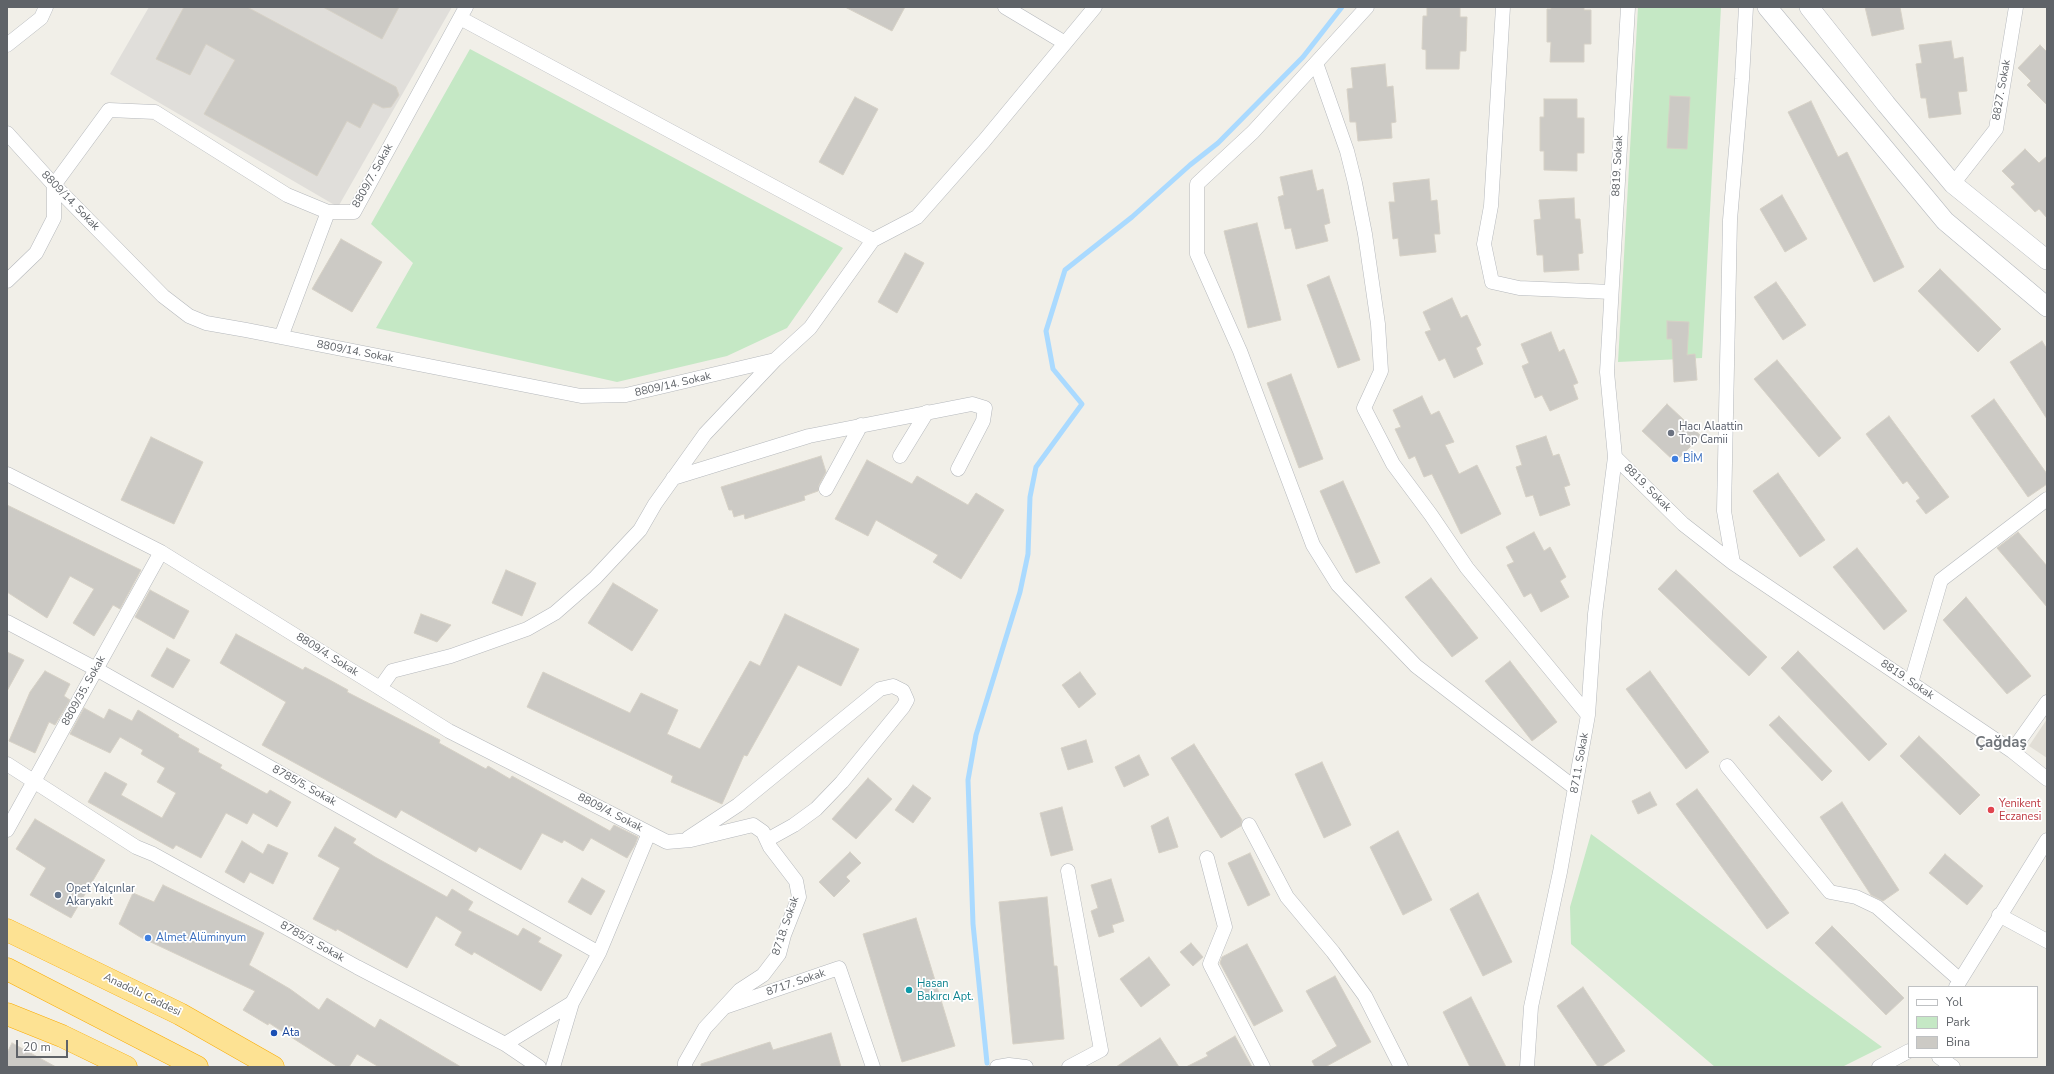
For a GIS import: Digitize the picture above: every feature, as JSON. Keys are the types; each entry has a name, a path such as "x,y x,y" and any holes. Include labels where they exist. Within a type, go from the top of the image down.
{"highway":[{"name":"Anadolu Caddesi","path":"7,930 180,1014 273,1067"},
{"path":"7,969 197,1067"},
{"path":"7,1014 62,1036 115,1065"}],"street":[{"path":"7,45 41,18 46,7"},
{"path":"1004,7 1065,43"},
{"path":"380,688 392,671 451,656 497,641 528,628 555,613 594,578 640,530 673,478 705,434 775,360 810,328 873,240 917,217 984,141 1095,7"},
{"path":"1367,7 1253,132 1197,184 1197,254 1240,351 1313,545 1338,585 1416,666 1576,788"},
{"path":"1503,7 1491,206 1484,244 1492,282 1519,288 1611,292"},
{"name":"8819. Sokak","path":"1628,7 1607,372 1615,457 1683,524 1733,563 2012,751 2047,779"},
{"path":"1733,563 1724,511 1730,220 1742,79 1746,7"},
{"path":"1767,7 1945,221 2047,307"},
{"path":"1809,7 1886,104 1953,184 2047,260"},
{"name":"8827. Sokak","path":"1953,184 1996,129 2016,7"},
{"path":"463,13 873,240"},
{"name":"8809/7. Sokak","path":"54,185 109,110 155,112 287,195 328,212 354,212 463,13"},
{"path":"1316,63 1346,151 1365,234 1378,324 1381,371 1364,408 1393,464 1431,515 1467,568 1588,715"},
{"name":"8809/14. Sokak","path":"7,133 54,185 163,296 189,316 206,323 581,396 626,395 775,360"},
{"path":"7,281 36,253 54,218 54,185"},
{"path":"281,338 328,212"},
{"path":"673,478 808,436 972,404 985,408 983,421 958,469"},
{"path":"900,456 927,412"},
{"path":"826,488 861,425"},
{"name":"8711. Sokak","path":"1527,1067 1531,1007 1560,872 1588,715 1595,614 1615,457"},
{"name":"8809/4. Sokak","path":"7,474 161,552 449,731 649,833"},
{"path":"1911,683 1942,580 2047,499"},
{"name":"8809/35. Sokak","path":"7,830 161,552"},
{"name":"8785/5. Sokak","path":"7,622 96,669 599,953"},
{"path":"684,840 738,804 880,689 893,686 903,691 907,700 903,707 842,782 816,809 794,825 767,840"},
{"path":"2012,751 2047,702"},
{"name":"8785/3. Sokak","path":"7,764 136,847 153,854 357,967 505,1044 539,1067"},
{"path":"1727,766 1830,892 1856,897 1877,907 1958,983 2047,840"},
{"name":"8718. Sokak","path":"649,833 666,842 684,840 753,825 763,832 781,863 796,881 799,897 784,935 779,954 763,975 740,990 704,1028 685,1063 685,1067"},
{"path":"1249,825 1288,897 1333,952 1365,996 1401,1067"},
{"path":"553,1067 572,1003 599,953 649,833"},
{"path":"1207,858 1225,927 1210,964 1263,1067"},
{"path":"1068,871 1101,1050 1069,1067"},
{"path":"1999,915 2047,941"},
{"name":"8717. Sokak","path":"722,1008 839,968 873,1067"},
{"path":"505,1044 572,1003"},
{"path":"1879,1067 1908,1052"},
{"path":"1940,1058 1953,1067"}],"shaded area":[{"path":"149,7 452,7 338,207 110,74"},
{"path":"2047,719 2047,758 2029,746"}],"green space":[{"path":"1638,7 1721,7 1702,358 1618,362"},
{"path":"470,49 843,248 787,328 727,356 617,382 376,328 413,263 371,224"},
{"path":"1591,834 1882,1047 1842,1067 1715,1067 1571,944 1570,907"}],"building":[{"path":"184,7 247,7 396,87 399,95 391,107 383,108 373,103 360,128 347,121 317,176 204,114 235,60 206,44 190,75 156,59"},
{"path":"323,7 399,7 382,39"},
{"path":"845,7 905,7 892,31"},
{"path":"1427,7 1460,7 1460,17 1467,17 1466,51 1460,51 1459,69 1426,69 1426,50 1422,49 1423,16 1427,16"},
{"path":"1551,7 1584,7 1584,10 1591,10 1591,44 1584,44 1584,62 1550,62 1551,42 1547,42 1547,9 1551,9"},
{"path":"1865,7 1900,7 1904,29 1872,36"},
{"path":"1951,41 1954,59 1963,57 1967,91 1958,92 1961,114 1929,118 1926,98 1921,98 1916,64 1922,63 1919,45"},
{"path":"2040,45 2047,52 2047,105 2027,85 2031,81 2018,68"},
{"path":"1385,64 1387,87 1393,86 1396,122 1391,123 1392,138 1358,141 1356,122 1350,122 1347,89 1353,88 1351,68"},
{"path":"1670,96 1690,97 1687,149 1667,148"},
{"path":"855,97 878,109 843,175 819,162"},
{"path":"1544,99 1577,99 1577,118 1584,118 1584,153 1577,153 1577,171 1544,170 1544,151 1540,151 1540,117 1544,117"},
{"path":"1811,101 1838,157 1847,152 1904,267 1874,282 1788,112"},
{"path":"2025,149 2039,163 2047,156 2047,218 2039,209 2035,212 2011,187 2015,184 2002,171"},
{"path":"1312,170 1317,191 1323,189 1330,223 1324,225 1328,241 1296,249 1291,228 1285,229 1278,197 1284,195 1280,177"},
{"path":"1429,179 1431,201 1437,200 1440,234 1434,234 1436,252 1400,256 1398,238 1393,239 1389,202 1395,202 1393,183"},
{"path":"1782,195 1807,239 1785,252 1760,209"},
{"path":"1574,198 1575,219 1580,219 1583,253 1578,254 1579,270 1544,272 1543,255 1537,255 1534,220 1541,219 1539,200"},
{"path":"1257,223 1281,320 1248,328 1224,231"},
{"path":"341,239 382,262 352,312 312,289"},
{"path":"905,253 924,263 897,313 878,302"},
{"path":"1940,269 2001,329 1978,352 1918,291"},
{"path":"1329,276 1360,360 1338,368 1307,285"},
{"path":"1776,282 1806,325 1783,340 1754,297"},
{"path":"1452,298 1461,318 1467,315 1481,345 1476,348 1483,364 1454,378 1445,358 1439,361 1425,332 1431,330 1423,312"},
{"path":"1667,321 1689,322 1687,355 1695,354 1697,380 1674,382 1672,339 1667,339"},
{"path":"1551,332 1559,352 1564,349 1578,383 1573,385 1578,399 1550,411 1542,395 1535,398 1522,366 1529,363 1521,344"},
{"path":"2042,341 2047,349 2047,419 2010,362"},
{"path":"1777,360 1841,438 1819,457 1754,379"},
{"path":"1291,374 1323,459 1299,468 1267,383"},
{"path":"1422,396 1431,415 1439,411 1454,442 1445,445 1459,474 1477,465 1501,514 1461,534 1432,474 1424,477 1415,456 1409,459 1395,429 1401,427 1393,410"},
{"path":"1994,399 2047,474 2047,484 2028,497 1971,416"},
{"name":"Hacı Alaattin Top Camii","path":"1667,404 1701,436 1675,462 1642,431"},
{"path":"1889,416 1949,497 1926,514 1916,501 1920,498 1907,481 1903,484 1866,434"},
{"path":"1546,436 1553,456 1559,454 1570,485 1564,487 1570,505 1540,516 1533,495 1526,497 1516,467 1522,465 1516,446"},
{"path":"151,437 203,462 174,524 121,500"},
{"path":"821,456 826,472 819,485 818,491 804,496 805,500 745,519 744,514 734,517 732,510 729,510 721,487"},
{"path":"867,460 912,484 917,476 968,505 976,493 1004,510 961,579 933,562 938,555 876,520 868,536 835,519"},
{"path":"1778,473 1825,540 1800,557 1753,491"},
{"path":"1343,481 1380,563 1356,573 1320,491"},
{"path":"7,505 141,570 120,609 113,605 94,636 73,623 94,589 70,576 47,618 7,592"},
{"path":"1534,532 1544,551 1550,547 1566,577 1560,581 1569,597 1541,612 1531,593 1524,597 1507,565 1514,562 1506,547"},
{"path":"2018,532 2047,566 2047,607 1997,548"},
{"path":"1857,548 1907,611 1884,630 1833,567"},
{"path":"506,570 536,583 522,616 492,603"},
{"path":"1676,570 1767,657 1749,676 1658,589"},
{"path":"1431,578 1478,638 1452,657 1405,597"},
{"path":"613,583 658,610 632,651 588,623"},
{"path":"150,590 189,611 174,639 135,617"},
{"path":"1966,597 2031,676 2007,694 1943,620"},
{"path":"421,614 451,625 437,642 414,633"},
{"path":"785,614 859,649 841,686 798,665 747,756 744,755 722,804 671,782 673,776 527,707 543,672 630,713 641,693 678,710 667,734 700,749 750,661 760,666"},
{"path":"236,634 303,670 305,667 328,679 348,690 347,692 440,740 439,743 486,769 488,766 510,779 512,776 610,831 614,825 638,837 635,845 627,858 591,838 583,851 564,840 562,843 542,833 521,870 479,847 476,852 401,810 396,818 262,745 286,702 220,663"},
{"path":"167,648 190,660 173,688 151,676"},
{"path":"1798,651 1887,744 1869,761 1781,668"},
{"path":"7,652 24,660 7,691"},
{"path":"1510,661 1557,722 1532,741 1485,681"},
{"path":"45,671 70,684 64,696 70,700 55,725 49,722 35,753 9,741 30,692"},
{"path":"1650,671 1709,752 1686,769 1626,689"},
{"path":"1080,672 1096,694 1079,708 1062,685"},
{"path":"84,708 104,719 109,709 132,721 138,710 179,735 178,737 199,749 198,752 222,765 220,768 267,794 270,790 291,802 277,827 253,813 247,824 226,813 201,858 176,845 173,849 88,802 105,772 127,784 121,795 162,818 176,793 157,782 165,768 141,754 143,750 120,737 110,753 70,734"},
{"path":"1779,716 1832,771 1822,781 1769,725"},
{"path":"1919,736 1980,795 1960,815 1900,756"},
{"path":"1086,740 1093,762 1068,770 1061,748"},
{"path":"1194,744 1242,820 1241,826 1221,838 1171,758"},
{"path":"1139,755 1149,775 1124,787 1115,767"},
{"path":"1322,762 1351,825 1324,838 1295,774"},
{"path":"868,778 892,799 856,839 832,819"},
{"path":"913,785 931,798 913,823 895,810"},
{"path":"1697,789 1789,913 1767,929 1676,804"},
{"path":"1650,792 1657,805 1638,814 1632,801"},
{"path":"1842,802 1899,890 1883,901 1871,895 1820,817"},
{"path":"1062,807 1073,850 1051,856 1040,813"},
{"path":"1168,817 1178,847 1159,853 1151,826"},
{"path":"35,819 105,860 71,918 30,895 46,868 16,849"},
{"path":"335,827 356,839 353,843 375,857 447,897 452,889 473,902 468,910 518,936 523,928 541,938 538,942 562,955 541,991 474,952 472,955 455,945 462,932 436,916 407,968 337,929 336,931 313,919 340,868 318,856"},
{"path":"1398,831 1432,900 1403,915 1370,847"},
{"path":"242,841 263,854 268,844 288,853 273,884 250,872 244,883 225,872"},
{"path":"850,852 861,863 846,877 850,881 834,897 819,882"},
{"path":"1250,853 1270,895 1248,906 1228,863"},
{"path":"1945,854 1983,886 1967,905 1929,873"},
{"path":"582,878 605,891 591,915 568,902"},
{"path":"1111,879 1124,921 1112,925 1114,932 1099,937 1091,911 1098,908 1091,885"},
{"path":"163,885 264,933 249,965 290,989 319,1010 327,998 375,1028 380,1019 461,1067 379,1067 357,1054 349,1067 338,1067 269,1023 268,1025 243,1010 255,991 140,937 119,924 133,893 154,902"},
{"path":"1478,893 1512,962 1483,976 1450,909"},
{"path":"1047,897 1054,966 1057,966 1064,1039 1013,1044 999,902"},
{"name":"Hasan Bakırcı Apt.","path":"916,918 955,1046 902,1062 863,934"},
{"path":"1832,926 1904,998 1886,1015 1815,943"},
{"path":"1191,943 1203,957 1193,966 1180,952"},
{"path":"1247,944 1283,1011 1254,1026 1220,963 1222,957"},
{"path":"1149,957 1170,985 1141,1007 1120,979"},
{"path":"1335,976 1371,1042 1325,1067 1315,1067 1312,1061 1337,1046 1306,991"},
{"path":"1583,987 1625,1051 1601,1067 1598,1067 1557,1006"},
{"path":"1471,997 1506,1067 1470,1067 1443,1012"},
{"path":"831,1033 841,1067 701,1067 701,1064 770,1042 773,1050"},
{"path":"1235,1036 1252,1067 1186,1067 1208,1056 1206,1053"},
{"path":"1160,1038 1179,1067 1116,1067"},
{"path":"12,1043 56,1067 7,1067 7,1053"}],"waterway":[{"path":"987,1063 973,924 968,780 976,735 1020,592 1028,554 1030,497 1036,467 1082,404 1053,369 1046,331 1065,270 1132,217 1190,165 1218,143 1303,57 1342,7"}],"place":[{"name":"Hacı Alaattin Top Camii","path":"1671,433"},
{"name":"BİM","path":"1675,459"},
{"name":"Yenikent Eczanesi","path":"1991,810"},
{"name":"Opet Yalçınlar Akaryakıt","path":"58,895"},
{"name":"Almet Alüminyum","path":"148,938"},
{"name":"Hasan Bakırcı Apt.","path":"909,990"},
{"name":"Ata","path":"274,1033"}],"district":[{"name":"Çağdaş","path":"2001,743"}]}
